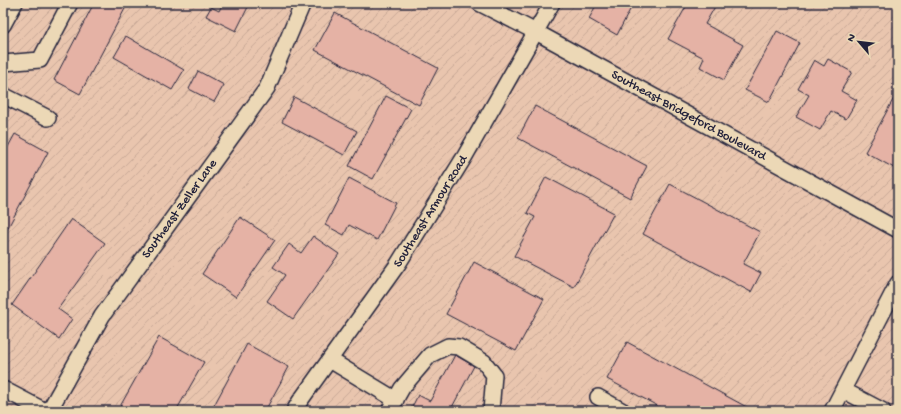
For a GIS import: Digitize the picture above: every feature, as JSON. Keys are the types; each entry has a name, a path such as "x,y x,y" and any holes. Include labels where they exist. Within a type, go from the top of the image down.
{"street":[{"path":"3,25 15,3"},
{"path":"3,63 40,60 70,3"},
{"name":"Southeast Zeller Lane","path":"49,411 102,316 267,88 304,3"},
{"name":"Southeast Bridgeford Boulevard","path":"479,3 536,32 898,230"},
{"name":"Southeast Armour Road","path":"297,410 300,401 398,264 465,156 552,3"},
{"path":"3,95 48,118"},
{"path":"832,411 898,283"},
{"path":"330,360 392,405 402,388 430,355 448,346 459,347 484,362 494,375 491,411"},
{"path":"3,389 45,411"},
{"path":"843,390 883,411"},
{"path":"598,397 623,411"}],"shaded area":[{"path":"3,3 898,3 898,411 3,411"}],"building":[{"path":"94,3 128,3 80,94 54,80"},
{"path":"223,3 250,3 236,31 206,16 211,7 219,11"},
{"path":"597,3 633,4 617,35 589,19"},
{"path":"688,3 717,3 705,24 743,45 724,80 700,67 704,58 668,39"},
{"path":"335,13 438,68 419,105 315,50"},
{"path":"777,31 800,43 769,102 745,90"},
{"path":"126,36 184,70 172,90 114,57"},
{"path":"828,59 852,72 841,91 857,100 846,119 831,111 820,130 796,117 809,95 798,89 814,60 824,66"},
{"path":"198,71 224,85 214,102 189,89"},
{"path":"386,96 411,109 373,179 349,166"},
{"path":"895,96 898,97 898,161 894,168 865,152"},
{"path":"294,97 357,131 344,155 282,122"},
{"path":"535,106 647,166 630,198 518,138"},
{"path":"15,134 48,152 3,237 3,156"},
{"path":"546,177 614,213 574,287 514,256 535,217 527,213"},
{"path":"349,178 396,203 377,240 349,225 344,235 325,225"},
{"path":"670,184 760,232 743,264 761,273 751,292 643,234"},
{"path":"240,217 275,240 236,297 202,274"},
{"path":"71,219 105,243 58,309 72,319 59,339 12,305"},
{"path":"313,236 339,254 293,319 267,301 285,275 273,267 289,244 301,253"},
{"path":"474,262 544,299 516,351 446,314"},
{"path":"159,337 204,362 176,411 118,410"},
{"path":"627,342 754,411 667,411 607,379"},
{"path":"247,344 289,367 265,411 211,411"},
{"path":"455,355 474,366 450,411 410,411 418,395 430,401"}]}
